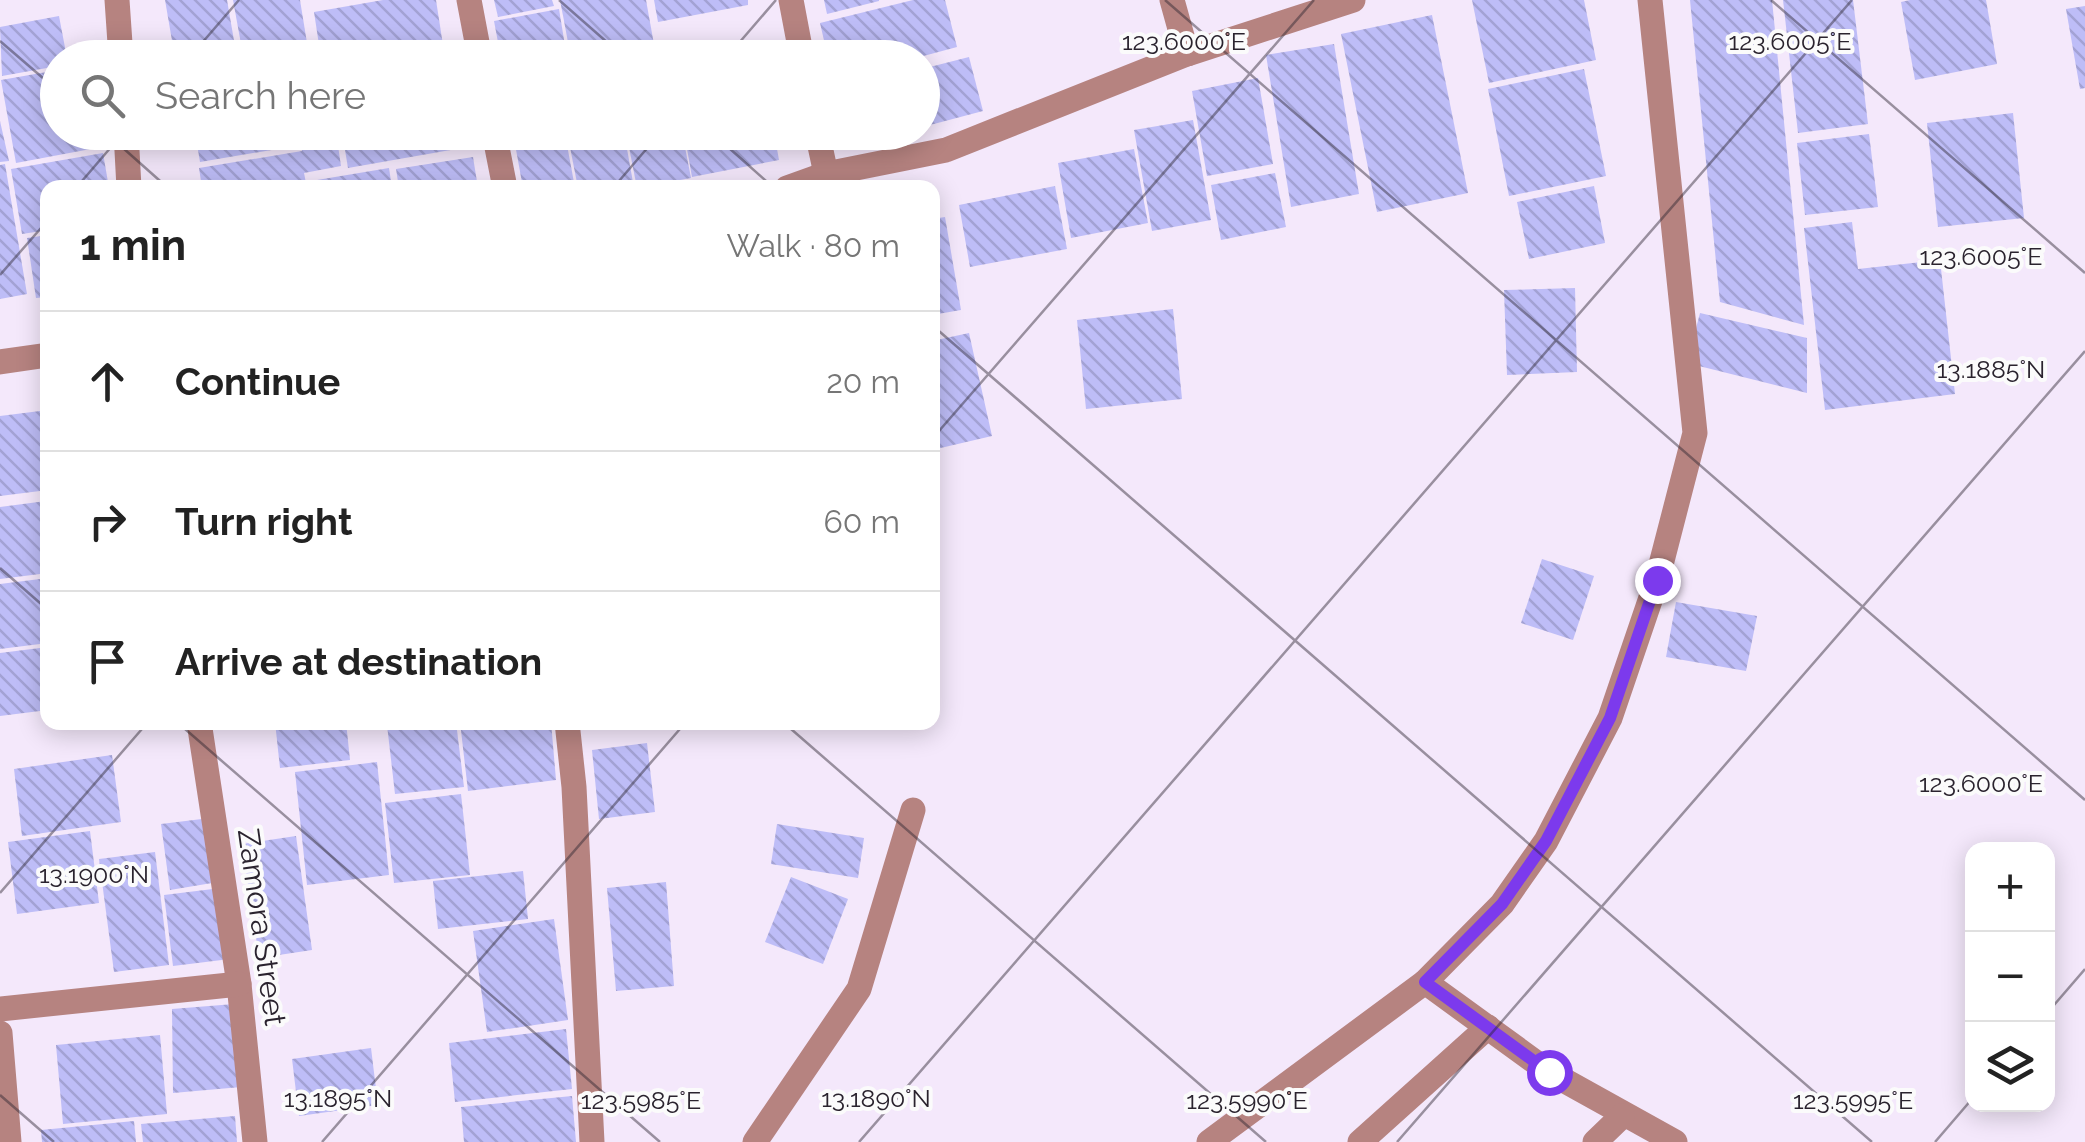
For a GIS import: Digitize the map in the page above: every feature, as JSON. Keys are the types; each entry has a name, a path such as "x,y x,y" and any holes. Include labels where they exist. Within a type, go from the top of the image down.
{"street":[{"path":"117,0 120,40"},
{"path":"469,0 477,40"},
{"path":"791,0 799,40"},
{"path":"1172,0 1187,54"},
{"path":"809,180 946,150 1187,54 1354,0"},
{"path":"1209,1142 1425,982 1502,904 1546,841 1610,718 1657,580 1695,433 1650,0"},
{"path":"127,150 129,180"},
{"path":"498,150 503,180"},
{"path":"821,150 826,174"},
{"path":"0,362 40,356"},
{"name":"Zamora Street","path":"200,730 240,984 255,1142"},
{"path":"568,730 592,1142"},
{"path":"755,1142 859,989 913,810"},
{"path":"1425,982 1549,1072 1622,1116 1675,1142"},
{"path":"0,1009 240,984"},
{"path":"1360,1142 1488,1027"},
{"path":"0,1033 9,1142"},
{"path":"1596,1142 1622,1116"}],"building":[{"path":"165,0 227,0 234,40 172,40"},
{"path":"233,0 300,0 307,40 240,40"},
{"path":"383,0 436,0 442,40 318,40 314,12"},
{"path":"494,0 552,0 554,6 498,17"},
{"path":"560,0 646,0 653,40 568,40"},
{"path":"654,0 748,0 748,5 658,22"},
{"path":"824,0 879,0 879,1 827,14"},
{"path":"913,0 945,0 957,47 940,52 940,40 824,40 820,23"},
{"path":"1472,0 1584,0 1596,60 1489,83"},
{"path":"1690,0 1772,0 1804,325 1720,302"},
{"path":"1783,0 1853,0 1868,124 1798,133"},
{"path":"1986,0 1997,64 1915,80 1901,2"},
{"path":"2085,6 2085,88 2080,89 2066,9"},
{"path":"559,9 564,40 498,40 494,21"},
{"path":"1432,15 1468,193 1377,212 1341,34"},
{"path":"59,16 64,40 40,40 40,69 2,76 0,27"},
{"path":"1334,44 1359,194 1291,207 1266,55"},
{"path":"969,57 983,111 940,122 940,64"},
{"path":"1584,69 1606,176 1509,196 1488,89"},
{"path":"40,73 40,150 85,150 16,163 1,80"},
{"path":"1258,78 1273,164 1207,176 1192,91"},
{"path":"2013,113 2024,218 1938,227 1927,123"},
{"path":"1193,120 1211,220 1152,231 1134,130"},
{"path":"0,121 9,161 0,162"},
{"path":"1869,134 1878,207 1805,215 1797,143"},
{"path":"1134,149 1148,223 1071,238 1058,163"},
{"path":"198,150 271,150 200,162"},
{"path":"339,150 341,166 304,173 305,180 201,180 199,168 302,151"},
{"path":"345,150 451,150 348,168"},
{"path":"516,150 568,150 574,180 522,180"},
{"path":"571,150 627,150 633,180 576,180"},
{"path":"630,150 686,150 691,178 635,180"},
{"path":"687,150 777,150 779,160 692,177"},
{"path":"103,153 108,180 40,180 40,231 22,234 11,169"},
{"path":"473,157 477,180 398,180 396,169"},
{"path":"5,164 27,294 0,299 0,165"},
{"path":"389,168 391,180 317,180"},
{"path":"1275,173 1286,227 1221,240 1211,185"},
{"path":"1055,186 1067,249 970,267 959,205"},
{"path":"1594,186 1605,243 1529,259 1517,202"},
{"path":"945,217 961,310 940,314 940,218"},
{"path":"1852,222 1858,269 1940,260 1955,394 1825,410 1804,228"},
{"path":"40,236 40,298 36,298 27,238"},
{"path":"1575,288 1577,372 1507,375 1504,290"},
{"path":"1173,309 1182,399 1086,409 1077,320"},
{"path":"1700,313 1807,338 1807,393 1687,363"},
{"path":"969,333 992,436 940,448 940,339"},
{"path":"40,411 40,491 0,496 0,416"},
{"path":"40,502 40,574 0,579 0,507"},
{"path":"1542,559 1594,576 1573,640 1521,623"},
{"path":"40,579 40,644 0,649 0,584"},
{"path":"1676,602 1757,616 1746,671 1666,657"},
{"path":"40,648 40,711 0,716 0,653"},
{"path":"276,730 347,730 350,760 280,768"},
{"path":"388,730 457,730 464,787 395,794"},
{"path":"461,730 552,730 556,780 468,791"},
{"path":"647,743 655,812 599,819 592,750"},
{"path":"112,755 121,822 22,836 14,769"},
{"path":"377,762 389,875 307,885 295,772"},
{"path":"461,794 470,875 394,883 385,803"},
{"path":"210,818 218,882 170,890 161,824"},
{"path":"777,824 864,838 858,878 771,864"},
{"path":"90,831 99,903 17,914 8,842"},
{"path":"296,836 312,950 259,958 242,844"},
{"path":"155,852 169,965 114,972 99,859"},
{"path":"523,871 528,919 438,929 433,881"},
{"path":"791,877 848,899 823,964 765,942"},
{"path":"666,882 674,986 616,991 607,888"},
{"path":"221,888 230,959 173,966 164,895"},
{"path":"554,919 568,1020 487,1032 473,931"},
{"path":"234,1004 241,1087 173,1093 172,1009"},
{"path":"566,1029 572,1089 455,1102 449,1043"},
{"path":"160,1035 167,1114 63,1124 56,1045"},
{"path":"371,1048 378,1105 299,1116 292,1059"},
{"path":"572,1096 576,1142 464,1142 461,1107"},
{"path":"235,1116 237,1142 143,1142 141,1124"},
{"path":"134,1121 136,1142 42,1142 41,1130"}],"route":[{"path":"1549,1072 1425,982 1502,904 1546,841 1610,718 1657,580"}]}
